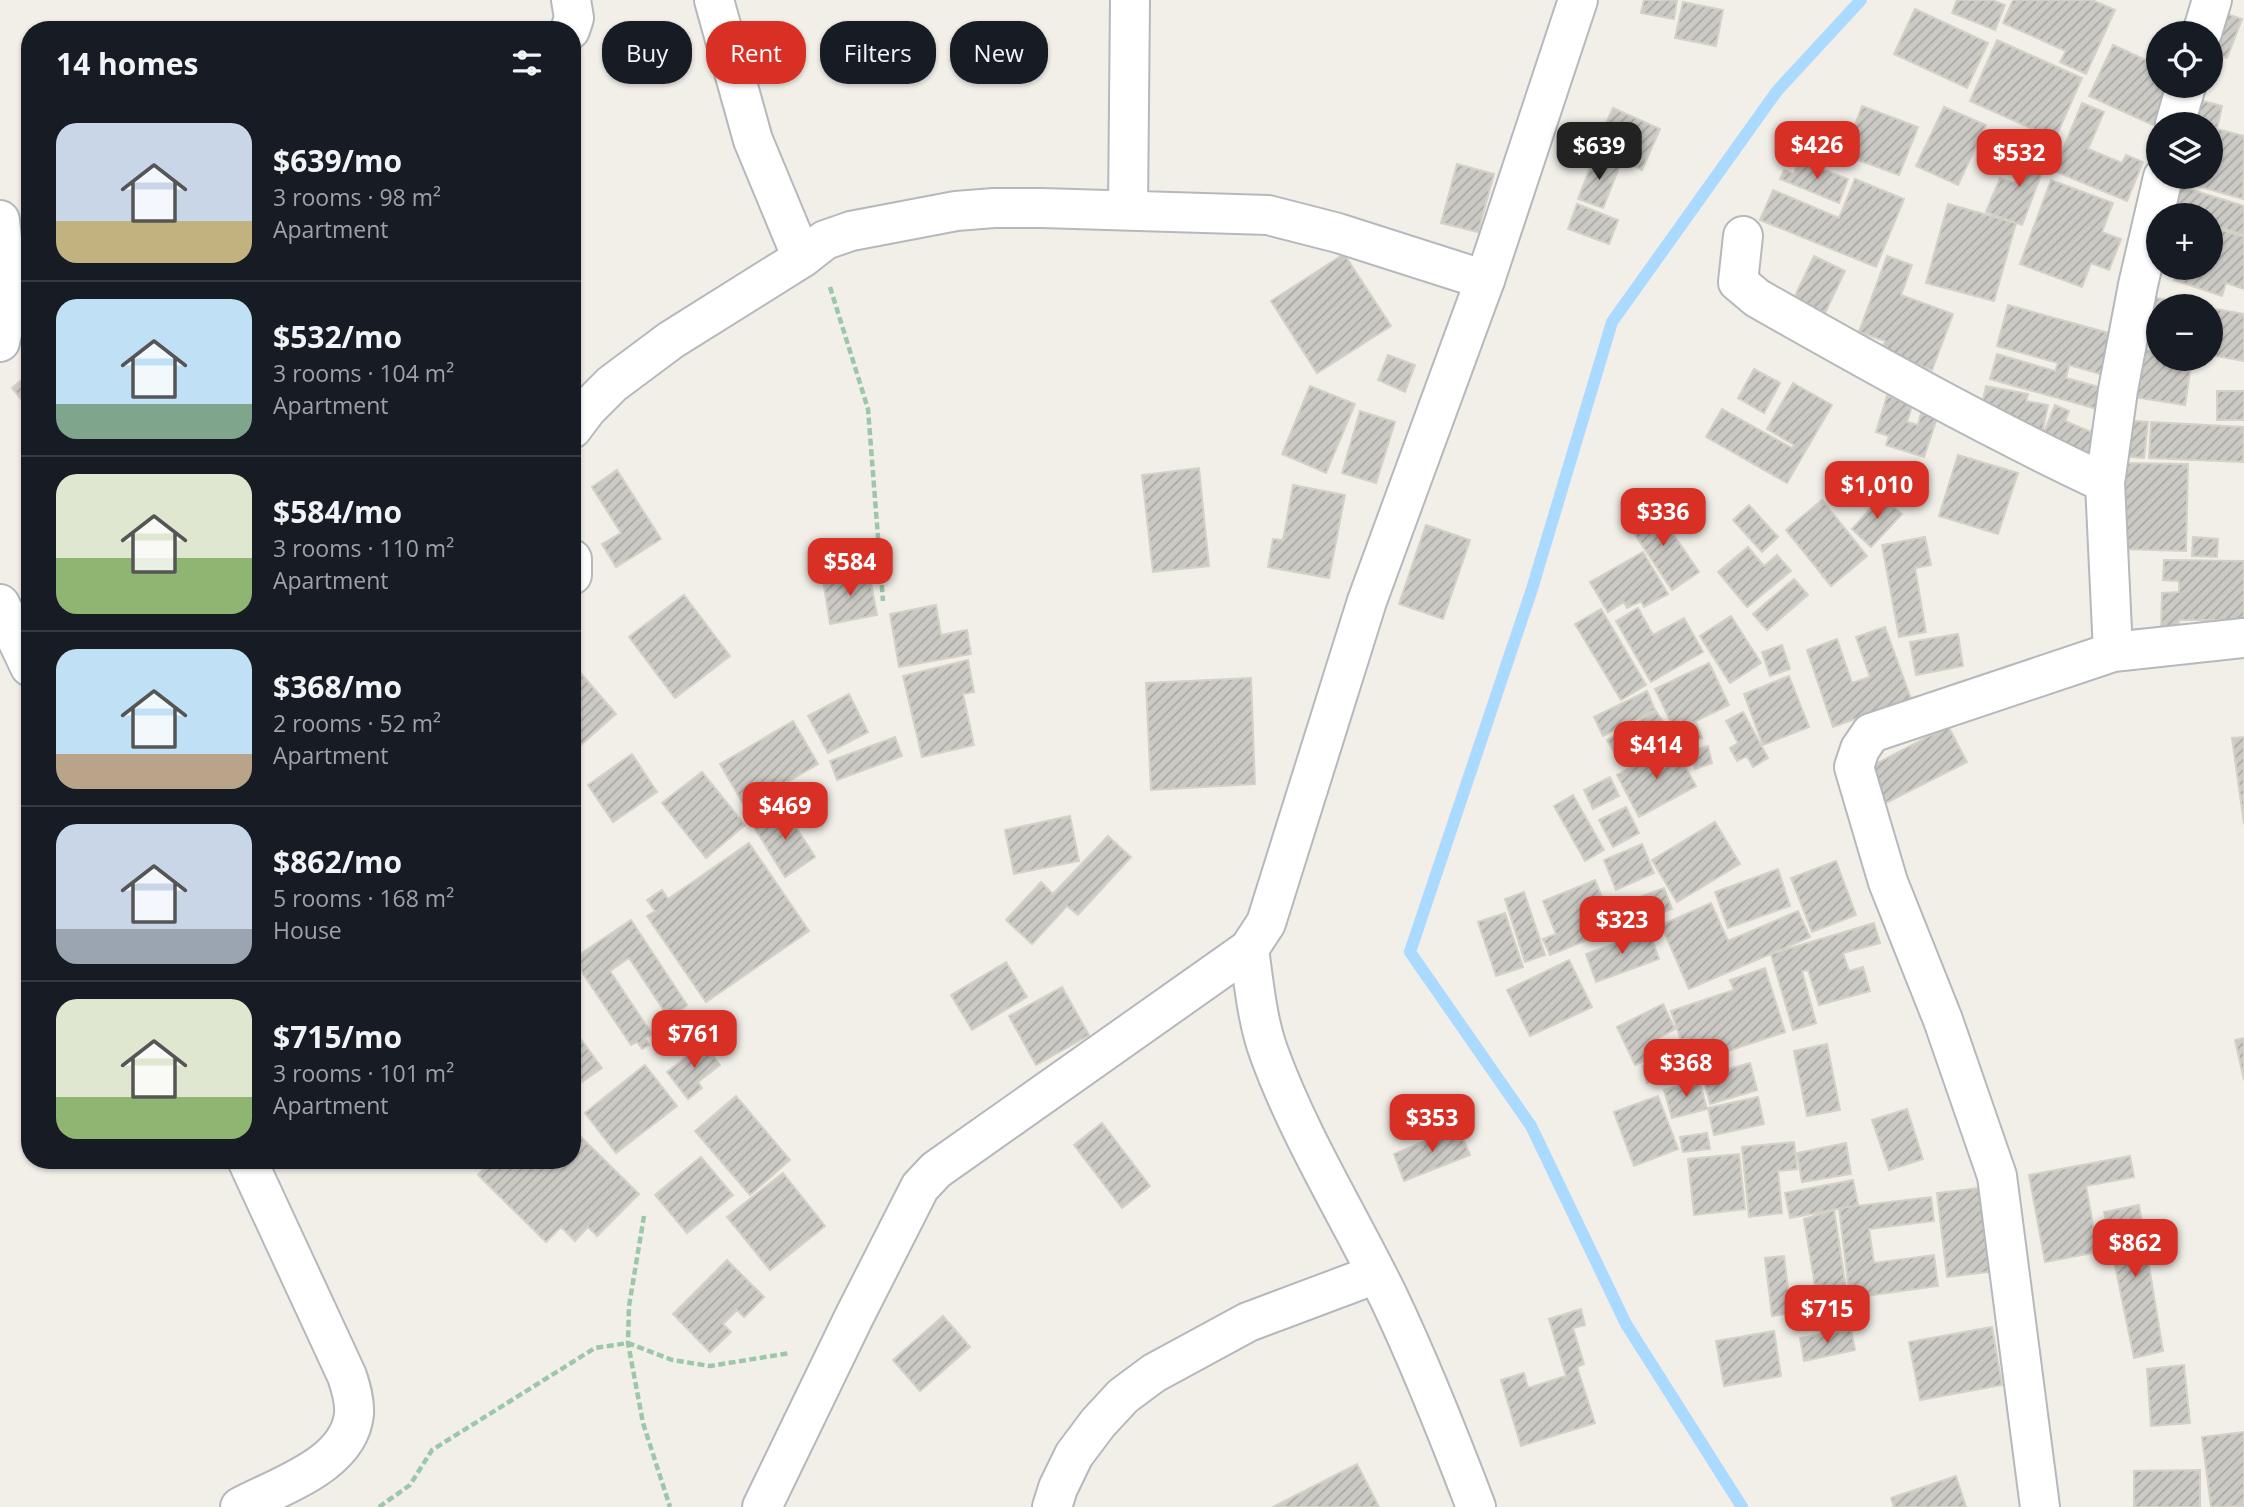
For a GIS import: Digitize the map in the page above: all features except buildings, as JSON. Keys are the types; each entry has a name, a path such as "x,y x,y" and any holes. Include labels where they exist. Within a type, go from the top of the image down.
{"street":[{"path":"571,0 573,21"},
{"path":"714,0 753,140 809,252"},
{"path":"1128,209 1130,0"},
{"path":"762,1507 839,1346 920,1187 936,1170 1250,949 1266,923 1367,601 1485,280 1578,0"},
{"path":"2206,21 2212,0"},
{"path":"2112,652 2105,483 2118,390 2160,189"},
{"path":"581,417 612,384 671,340 825,240 851,231 956,211 994,208 1128,209 1268,215 1338,233 1485,280"},
{"path":"0,220 11,329"},
{"path":"1743,236 1738,282 1757,298 2034,450 2105,483"},
{"path":"0,604 21,648"},
{"path":"2040,1507 1997,1176 1943,1020 1888,882 1853,767 1871,733 2112,652 2244,638"},
{"path":"1250,949 1259,1017 1268,1052 1295,1115 1376,1274 1445,1423 1476,1507"},
{"path":"240,1507 313,1470 343,1445 354,1415 353,1396 347,1376 251,1169"},
{"path":"1052,1507 1074,1455 1098,1423 1123,1396 1154,1373 1248,1322 1376,1274"}],"path":[{"path":"809,252 868,409 883,601"},
{"path":"644,1216 629,1306 628,1343 643,1423 670,1507"},
{"path":"379,1507 410,1485 432,1450 595,1348 628,1343 672,1360 710,1366 839,1346"}],"waterway":[{"path":"1742,1507 1626,1324 1531,1126 1410,952 1532,589 1612,322 1777,91 1861,0"}]}
